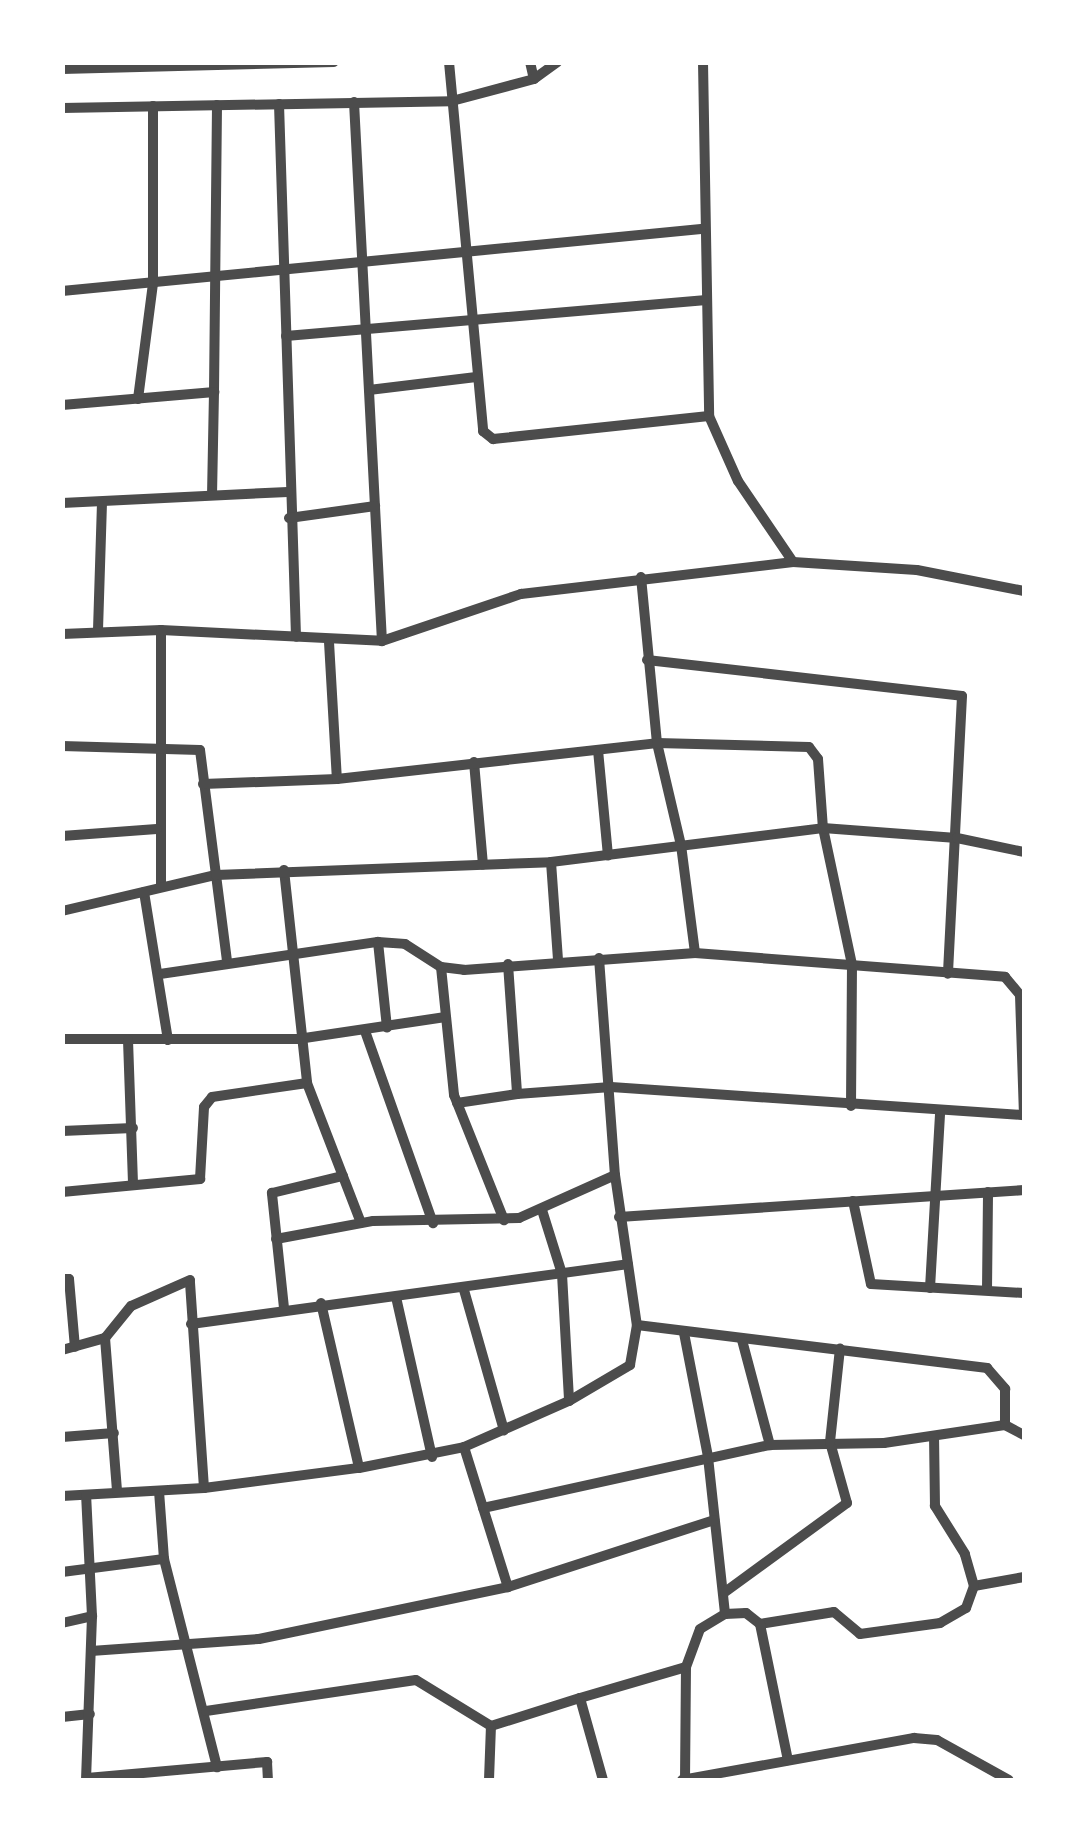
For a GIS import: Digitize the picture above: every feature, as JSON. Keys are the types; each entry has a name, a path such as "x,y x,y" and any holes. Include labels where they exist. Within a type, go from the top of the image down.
{"street":[{"path":"62,69 91,65 334,62"},
{"path":"449,62 480,428 493,439 709,416"},
{"path":"530,62 534,79"},
{"path":"62,108 452,101 534,79 556,62"},
{"path":"703,62 701,229 709,416 738,481 792,562"},
{"path":"354,102 382,641"},
{"path":"279,104 288,492 296,637"},
{"path":"212,496 217,105"},
{"path":"138,399 153,283 153,106"},
{"path":"62,291 701,229"},
{"path":"286,336 703,300"},
{"path":"369,390 476,377"},
{"path":"62,405 214,392"},
{"path":"62,504 288,492"},
{"path":"98,630 102,502"},
{"path":"289,518 374,506"},
{"path":"62,634 161,630 329,642 382,641 521,594 792,562 917,570 1024,591"},
{"path":"641,577 657,742 681,845 695,953"},
{"path":"161,630 157,830 161,887"},
{"path":"329,642 337,780"},
{"path":"647,660 962,696 948,974"},
{"path":"203,784 337,780 657,742 809,747 818,759 823,828 852,964 851,1106"},
{"path":"62,746 200,750 227,962"},
{"path":"598,750 608,856"},
{"path":"474,762 483,864"},
{"path":"62,911 216,875 551,862 823,828 957,838 1024,852"},
{"path":"62,836 157,830"},
{"path":"551,862 558,960"},
{"path":"284,870 298,1039 307,1084 360,1223"},
{"path":"144,892 168,1040"},
{"path":"378,942 387,1028"},
{"path":"160,974 290,951 378,942 416,948 441,967 695,953 852,964 1014,982 1024,1115 610,1087 457,1103"},
{"path":"62,1496 204,1488 432,1457 464,1448 569,1401 630,1365 637,1325 614,1175 599,958"},
{"path":"508,964 516,1094"},
{"path":"441,967 457,1103 504,1220"},
{"path":"62,1039 298,1039 445,1017"},
{"path":"365,1031 433,1223"},
{"path":"128,1040 133,1185"},
{"path":"62,1192 200,1179 204,1107 212,1097 307,1084"},
{"path":"930,1288 940,1112"},
{"path":"62,1131 133,1128"},
{"path":"276,1240 360,1223 504,1220 542,1210 614,1175"},
{"path":"284,1308 272,1194 343,1176"},
{"path":"619,1217 1024,1190"},
{"path":"987,1290 988,1192"},
{"path":"854,1201 871,1284 1024,1293"},
{"path":"542,1210 562,1274 569,1401"},
{"path":"192,1324 321,1303 464,1290 628,1264"},
{"path":"62,1279 68,1279 69,1348 105,1338 153,1291 190,1280 204,1488"},
{"path":"464,1290 504,1430"},
{"path":"396,1298 432,1457"},
{"path":"321,1303 359,1468"},
{"path":"637,1325 996,1372 1005,1389 1005,1426"},
{"path":"684,1333 708,1457 725,1614"},
{"path":"105,1338 117,1492"},
{"path":"742,1340 770,1445"},
{"path":"725,1592 848,1503 830,1442 840,1349"},
{"path":"483,1508 770,1445 934,1436 1005,1426 1024,1436"},
{"path":"62,1437 114,1433"},
{"path":"760,1624 830,1612 860,1634 940,1623 966,1608 974,1586 965,1554 935,1506 934,1436"},
{"path":"464,1448 508,1587"},
{"path":"158,1491 164,1560 217,1767"},
{"path":"86,1495 92,1616 86,1779 267,1762 268,1780"},
{"path":"91,1651 259,1639 508,1587 714,1520"},
{"path":"62,1572 164,1560"},
{"path":"974,1586 1024,1577"},
{"path":"788,1760 760,1624 746,1613 725,1614 700,1629 686,1667 684,1780 925,1738 1009,1780"},
{"path":"62,1623 92,1616"},
{"path":"206,1712 416,1680 491,1726 686,1667"},
{"path":"580,1698 603,1780"},
{"path":"62,1717 90,1714"},
{"path":"487,1780 491,1726"}]}
